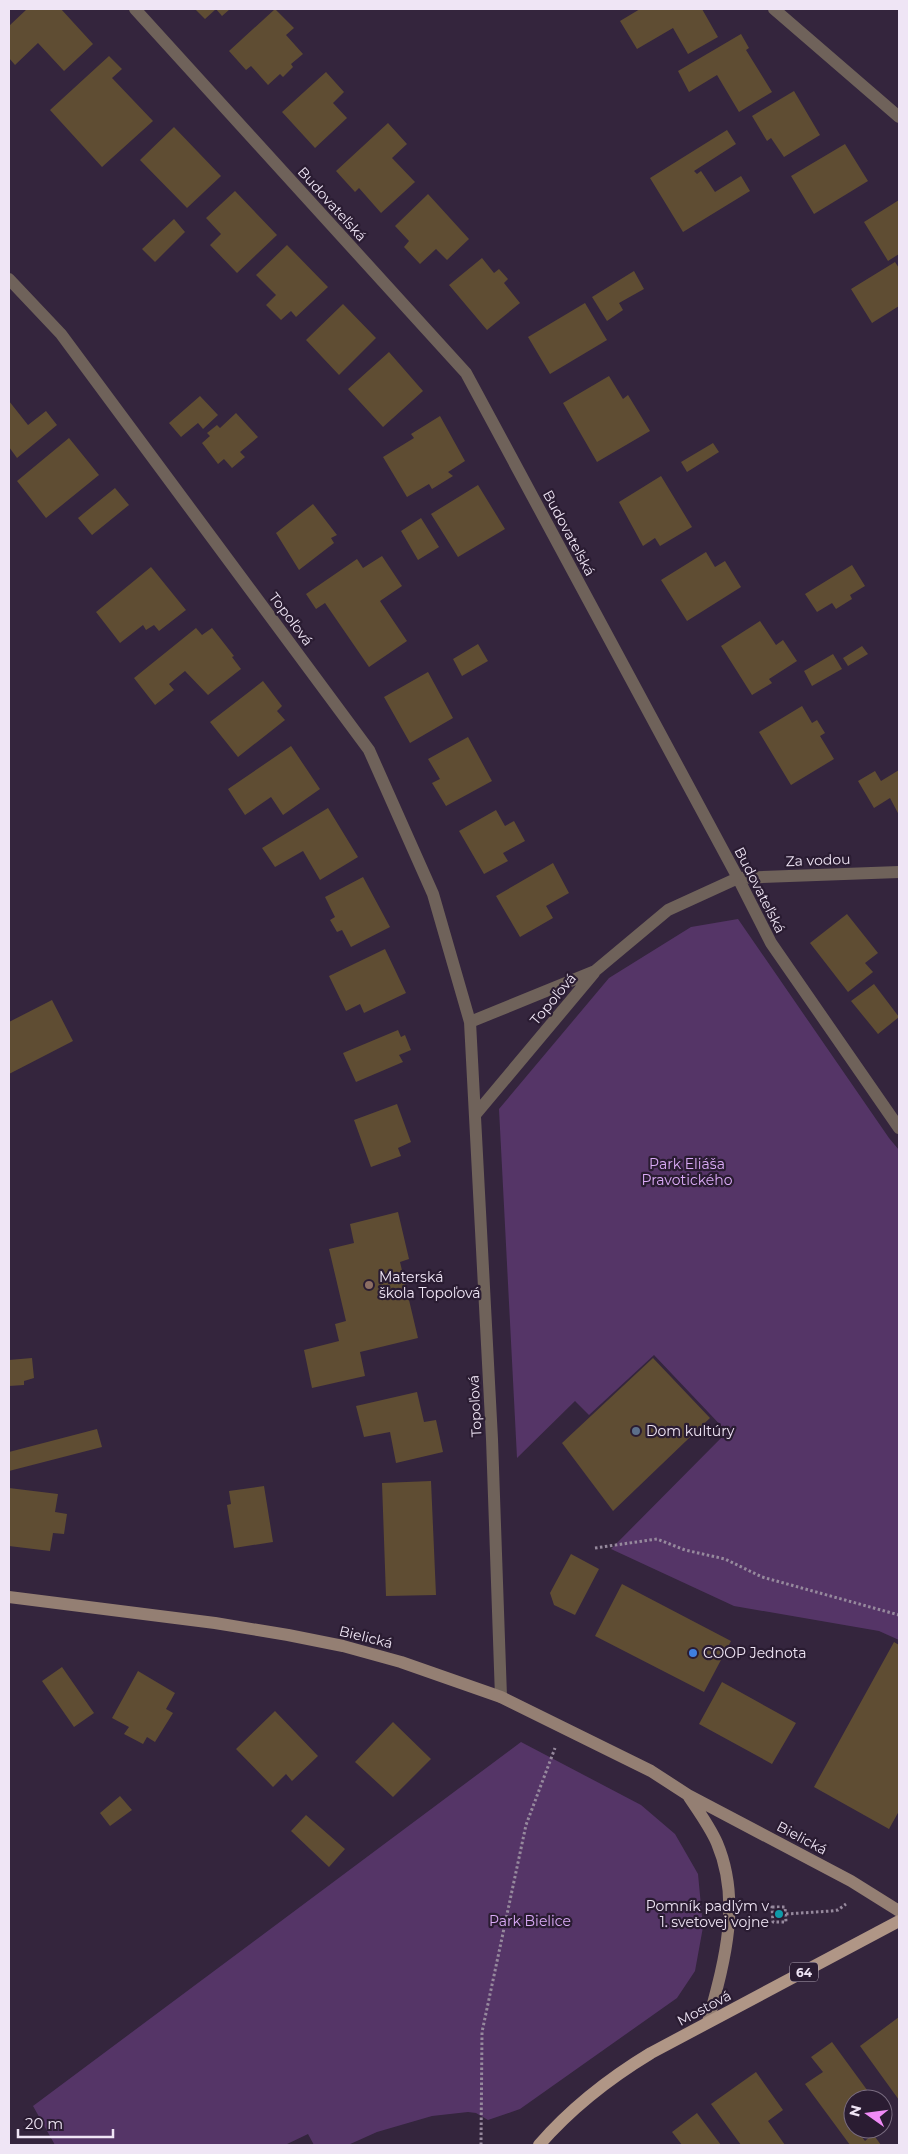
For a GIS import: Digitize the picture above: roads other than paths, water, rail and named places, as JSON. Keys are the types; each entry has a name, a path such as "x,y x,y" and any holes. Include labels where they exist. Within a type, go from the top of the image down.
{"main road":[{"name":"Bielická","path":"9,1597 215,1623 343,1646 401,1662 501,1697 651,1771 688,1795 851,1881 899,1911"},
{"name":"Bielická","path":"688,1795 717,1842 722,1856 729,1896 730,1922 728,1941 708,2022"},
{"name":"Mostová","path":"539,2145 584,2098 615,2075 708,2022 899,1921"}],"street":[{"name":"Budovateľská","path":"135,9 466,373 738,878 771,943 899,1128"},
{"path":"774,9 899,117"},
{"name":"Topoľová","path":"9,279 61,334 369,750 432,894 470,1022 492,1439 501,1697"},
{"name":"Za vodou","path":"738,878 899,872"},
{"name":"Topoľová","path":"475,1114 595,971 668,910 738,878"},
{"name":"Topoľová","path":"470,1022 595,971"}],"place":[{"name":"Materská škola Topoľová","path":"369,1285"},
{"name":"Dom kultúry","path":"636,1431"},
{"name":"COOP Jednota","path":"693,1653"},
{"name":"Pomník padlým v 1. svetovej vojne","path":"779,1914"}],"park label":[{"name":"Park Eliáša Pravotického","path":"687,1172"},
{"name":"Park Bielice","path":"530,1921"}]}
